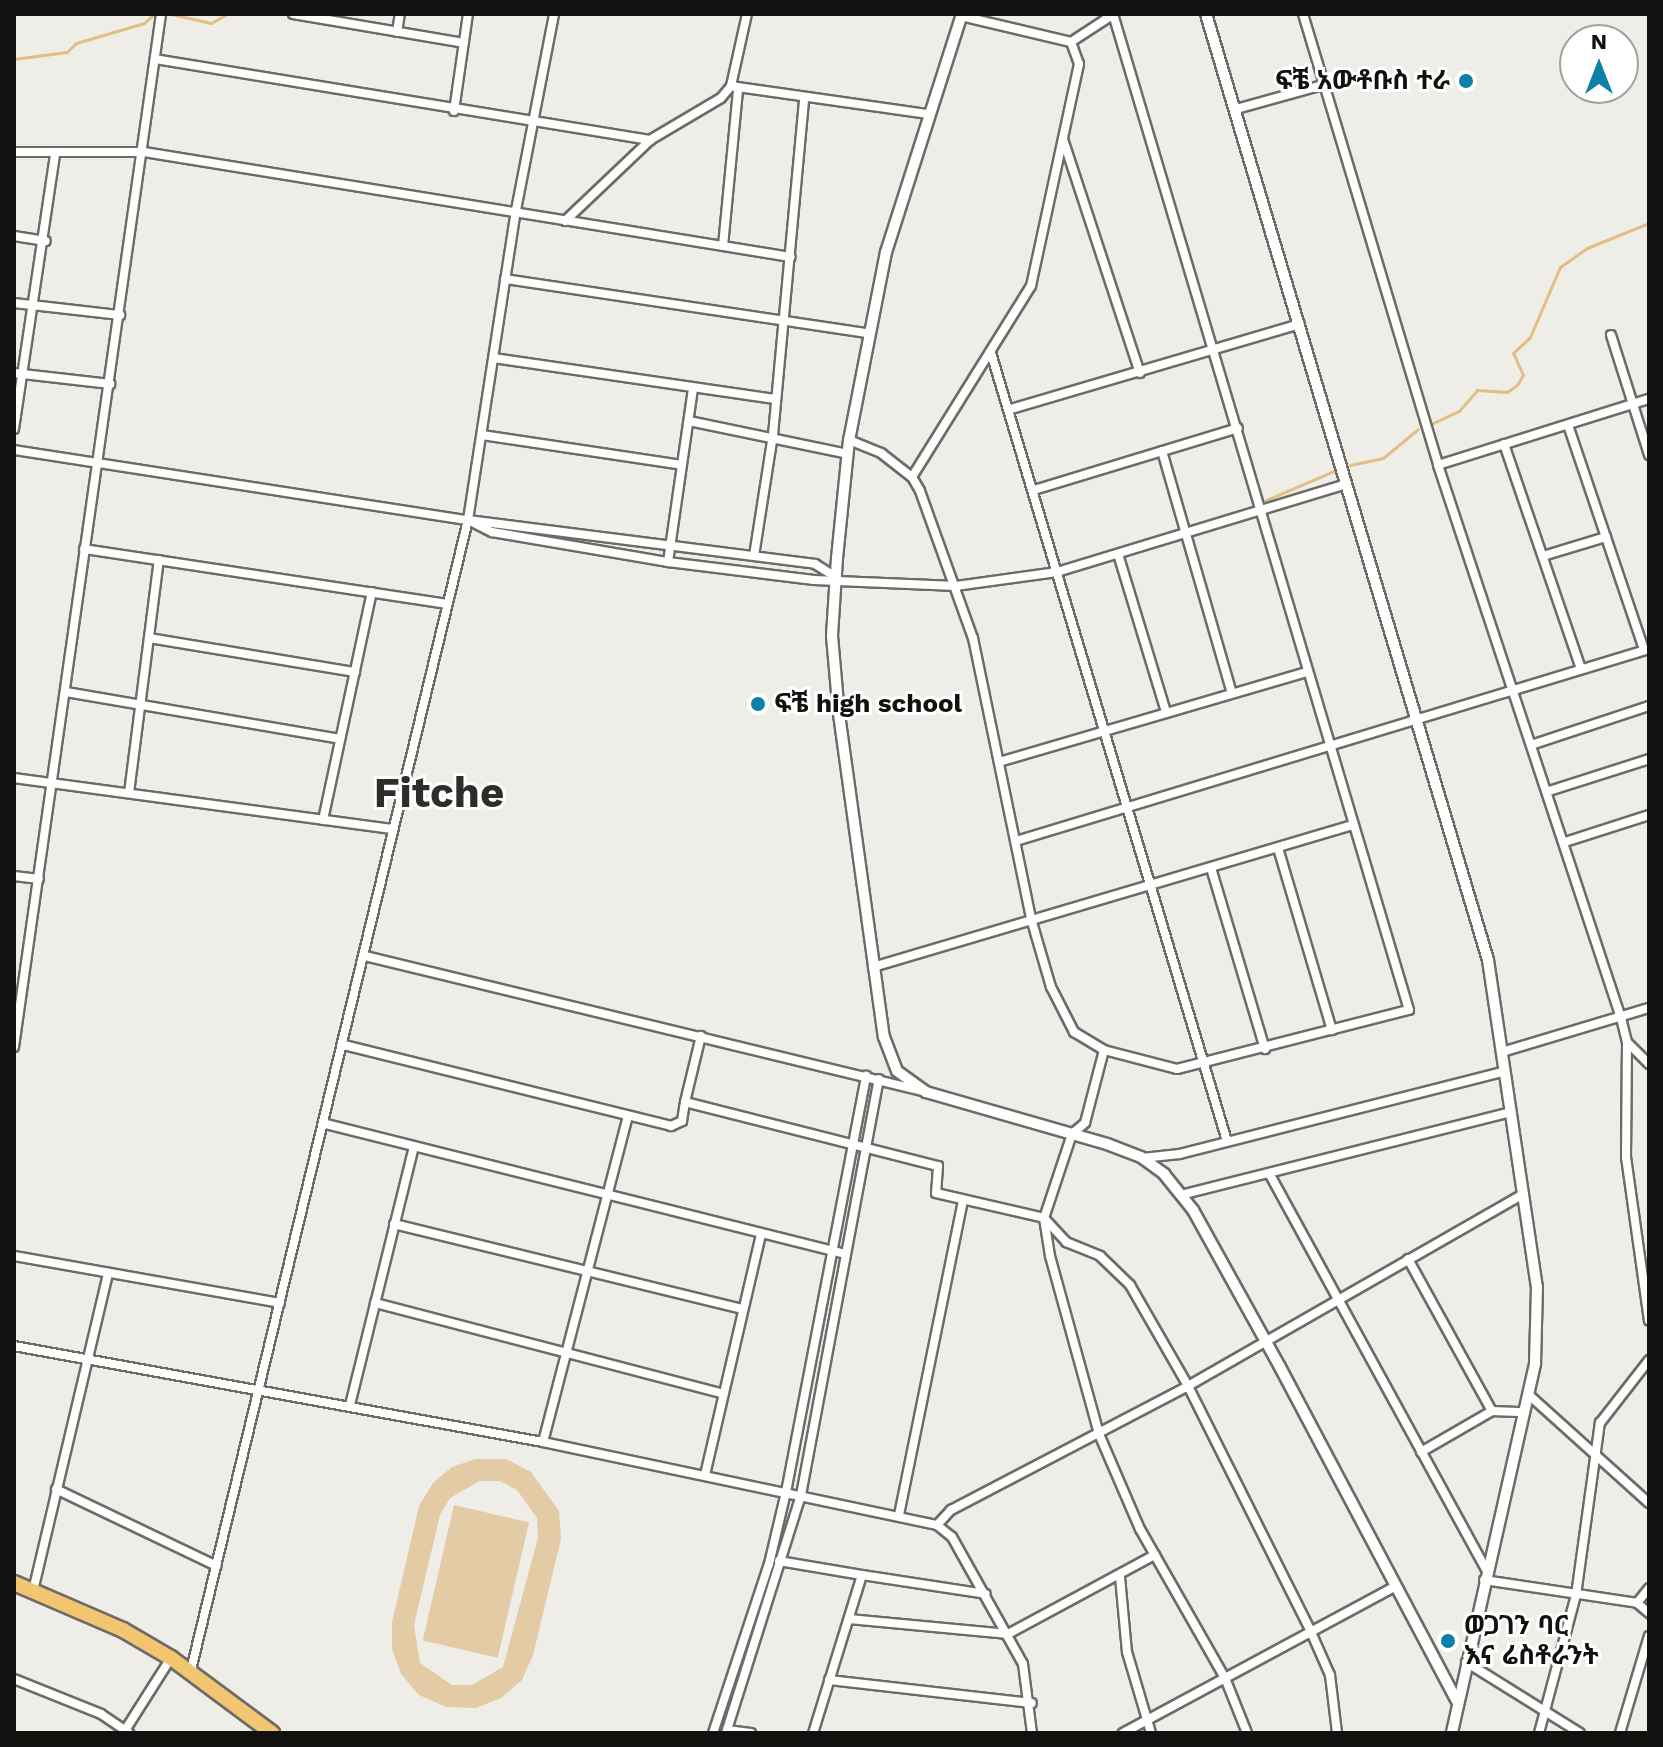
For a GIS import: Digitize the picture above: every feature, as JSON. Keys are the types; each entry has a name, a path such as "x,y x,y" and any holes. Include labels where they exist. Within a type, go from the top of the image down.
{"highway":[{"path":"14,1583 171,1658 272,1733"}],"street":[{"path":"14,1047 55,783 84,549 144,152 161,14"},
{"path":"293,14 464,43"},
{"path":"397,32 400,14"},
{"path":"454,111 468,14"},
{"path":"191,1670 326,1124 392,829 468,520 516,210 554,14"},
{"path":"723,246 734,87 747,14"},
{"path":"849,440 881,453 912,477 956,586 973,638 1032,922 1051,987 1074,1032 1104,1050 1177,1069 1201,1066 1409,1010 1329,748 1216,351 1113,14 1071,42 962,15 886,252 849,440 832,636 839,714 884,1037 897,1071 926,1092"},
{"path":"1206,14 1488,960 1523,1194 1539,1310 1529,1395 1456,1700 1452,1733"},
{"path":"1303,14 1438,465 1517,690 1621,1018 1627,1042 1626,1157 1649,1320"},
{"path":"912,477 1031,286 1079,64 1071,42"},
{"path":"155,59 533,125 650,140"},
{"path":"1236,109 1326,84"},
{"path":"565,221 650,140 697,116 734,87 928,114"},
{"path":"754,556 773,435 804,98"},
{"path":"1063,140 1140,373"},
{"path":"14,152 144,152 791,257"},
{"path":"14,429 18,373 46,241 55,154"},
{"path":"14,236 46,241"},
{"path":"505,279 868,333"},
{"path":"14,303 120,315"},
{"path":"1011,409 1300,324"},
{"path":"1611,335 1630,405 1649,454"},
{"path":"991,353 1011,409 1201,1066 1227,1141"},
{"path":"494,358 776,399"},
{"path":"18,373 110,384"},
{"path":"668,562 693,388"},
{"path":"1438,465 1649,399"},
{"path":"689,421 773,435 848,454"},
{"path":"1016,841 1647,649 1568,425"},
{"path":"1034,490 1238,428"},
{"path":"482,435 682,465"},
{"path":"1504,444 1581,669"},
{"path":"14,450 468,520 815,564 838,579"},
{"path":"1162,451 1232,693"},
{"path":"468,520 492,532 668,562 838,579 956,586 1057,572 1347,484"},
{"path":"1543,556 1606,537"},
{"path":"84,549 447,604"},
{"path":"1118,554 1166,712"},
{"path":"129,793 159,560"},
{"path":"323,820 372,592"},
{"path":"149,638 355,672"},
{"path":"999,762 1307,672"},
{"path":"66,692 340,739"},
{"path":"1534,744 1649,706"},
{"path":"1549,791 1649,759"},
{"path":"14,778 392,829"},
{"path":"1565,842 1649,815"},
{"path":"873,967 1352,825"},
{"path":"1278,848 1332,1030"},
{"path":"1211,868 1265,1049"},
{"path":"14,876 39,879"},
{"path":"365,956 879,1079 1072,1134 1142,1158 1181,1195 1265,1342 1456,1700"},
{"path":"1502,1052 1649,1008"},
{"path":"344,1045 671,1126 682,1121 701,1036"},
{"path":"1627,1042 1649,1064"},
{"path":"1104,1050 1085,1123 1072,1134 1044,1218 1064,1317 1099,1434 1155,1555 1225,1678 1247,1733"},
{"path":"1142,1158 1227,1141 1505,1071"},
{"path":"713,1733 769,1564 786,1492 866,1076"},
{"path":"751,1733 726,1732 801,1495 879,1079"},
{"path":"685,1102 938,1166 936,1193 1044,1218 1066,1242 1100,1256 1130,1285 1188,1386 1311,1632 1330,1675 1337,1733"},
{"path":"1181,1195 1511,1112"},
{"path":"543,1442 628,1116"},
{"path":"326,1124 846,1254"},
{"path":"350,1405 414,1147"},
{"path":"1269,1173 1485,1575"},
{"path":"937,1525 951,1510 1188,1386 1523,1194"},
{"path":"899,1515 963,1200"},
{"path":"394,1224 586,1275 742,1309"},
{"path":"705,1475 721,1393 761,1235"},
{"path":"1638,1240 1649,1237"},
{"path":"14,1256 280,1303"},
{"path":"1408,1259 1492,1411"},
{"path":"33,1591 108,1273"},
{"path":"375,1303 721,1393"},
{"path":"14,1346 261,1388 543,1442 937,1525 952,1537 1023,1664 1032,1703 1032,1733"},
{"path":"1539,1733 1576,1595 1600,1423 1649,1360"},
{"path":"1529,1395 1649,1503"},
{"path":"1421,1452 1492,1411 1525,1412"},
{"path":"56,1489 217,1566"},
{"path":"849,1619 1008,1634 1120,1577 1155,1555"},
{"path":"769,1564 783,1559 986,1594"},
{"path":"813,1733 862,1575"},
{"path":"1485,1575 1576,1595 1637,1603 1649,1613"},
{"path":"1120,1577 1127,1652 1151,1733"},
{"path":"1123,1733 1396,1586"},
{"path":"1637,1603 1649,1588"},
{"path":"1620,1733 1649,1636"},
{"path":"14,1679 101,1714 126,1732 171,1658"},
{"path":"1465,1661 1544,1706 1580,1733"},
{"path":"829,1680 1032,1703"}],"shaded area":[{"path":"476,1459 506,1459 531,1472 559,1511 561,1539 533,1655 522,1680 501,1698 476,1708 446,1707 419,1695 401,1674 392,1649 392,1622 419,1506 433,1483 452,1467","holes":["480,1481 500,1481 517,1490 537,1518 538,1538 503,1667 472,1685 452,1685 420,1663 414,1625 440,1515 450,1498"]},
{"path":"454,1505 529,1522 498,1658 423,1640"}],"waterway":[{"path":"14,59 67,52 76,43 144,23 154,14"},
{"path":"171,14 211,23 227,14"},
{"path":"1431,424 1459,411 1477,390 1507,392 1517,385 1523,375 1513,353 1530,337 1560,267 1587,248 1649,223"},
{"path":"1350,465 1383,458 1418,429"},
{"path":"1266,500 1334,471"}],"place":[{"name":"ፍቼ አውቶቡስ ተራ","path":"1466,81"},
{"name":"ፍቼ high school","path":"758,704"},
{"name":"ወጋገን ባር እና ሬስቶራንት","path":"1448,1641"}],"district":[{"name":"Fitche","path":"439,793"}]}
